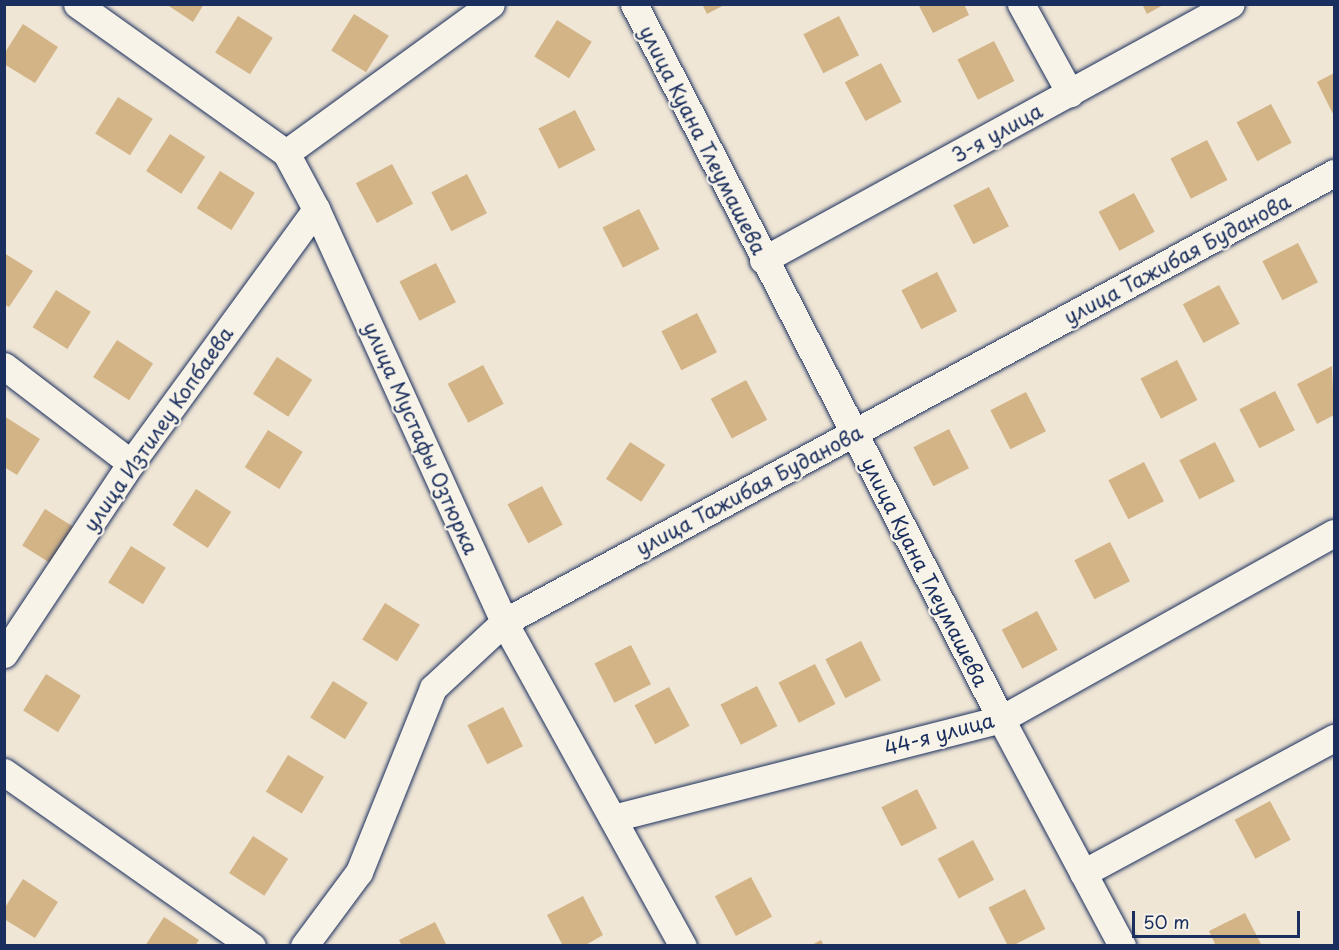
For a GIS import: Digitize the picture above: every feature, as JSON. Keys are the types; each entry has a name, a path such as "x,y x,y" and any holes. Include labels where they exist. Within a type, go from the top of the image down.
{"street":[{"name":"улица Мустафы Озтюрка","path":"77,4 286,153 316,209 504,622 683,945"},
{"path":"286,153 491,4"},
{"name":"улица Куана Тлеумашева","path":"634,4 763,260 1000,719 1122,945"},
{"path":"1021,4 1070,93"},
{"name":"3-я улица","path":"763,260 1231,4"},
{"name":"улица Тажибая Буданова","path":"304,945 359,872 433,688 504,622 1335,173"},
{"name":"улица Изтилеу Копбаева","path":"4,654 131,463 316,209"},
{"path":"4,366 131,463"},
{"name":"44-я улица","path":"613,818 1000,719 1335,534"},
{"path":"1083,873 1335,738"},
{"path":"4,772 252,945"}],"building":[{"path":"166,4 204,4 193,22"},
{"path":"702,4 726,4 707,14"},
{"path":"918,4 964,4 969,15 933,33"},
{"path":"1142,4 1165,4 1147,14"},
{"path":"354,14 389,36 366,72 331,50"},
{"path":"238,16 273,38 250,74 215,52"},
{"path":"839,16 859,55 823,73 803,34"},
{"path":"557,20 592,42 569,78 534,56"},
{"path":"23,24 58,47 35,83 4,64 4,54"},
{"path":"994,41 1014,81 978,100 957,60"},
{"path":"881,63 902,102 865,121 845,82"},
{"path":"1334,73 1334,116 1317,82"},
{"path":"118,97 153,119 130,155 95,133"},
{"path":"1271,104 1292,143 1257,161 1237,122"},
{"path":"575,110 595,150 559,169 538,129"},
{"path":"170,134 205,157 181,194 146,171"},
{"path":"1207,140 1227,180 1191,199 1170,159"},
{"path":"392,164 413,204 377,223 356,183"},
{"path":"220,171 255,193 231,230 197,208"},
{"path":"467,174 487,213 451,231 431,192"},
{"path":"989,187 1009,226 973,244 953,205"},
{"path":"1134,193 1155,232 1119,251 1099,212"},
{"path":"639,209 659,249 623,268 602,228"},
{"path":"1298,243 1318,282 1282,300 1262,261"},
{"path":"4,253 33,271 9,307 4,304"},
{"path":"436,263 456,302 419,321 399,282"},
{"path":"937,272 957,311 921,329 901,290"},
{"path":"1219,285 1240,324 1203,343 1183,304"},
{"path":"56,290 91,312 67,349 33,327"},
{"path":"697,313 717,352 681,370 661,331"},
{"path":"117,340 153,363 129,400 93,377"},
{"path":"277,357 312,380 288,417 253,394"},
{"path":"1177,360 1197,400 1161,419 1140,379"},
{"path":"483,365 504,404 468,423 448,384"},
{"path":"1332,366 1334,415 1317,424 1297,384"},
{"path":"746,380 767,420 732,439 711,399"},
{"path":"1275,391 1295,430 1259,448 1239,409"},
{"path":"1026,392 1046,431 1010,449 990,410"},
{"path":"4,416 40,439 17,475 4,467"},
{"path":"949,429 969,468 933,486 913,447"},
{"path":"268,430 303,452 279,489 245,467"},
{"path":"630,442 665,465 641,502 606,479"},
{"path":"1215,442 1235,481 1199,499 1179,460"},
{"path":"1144,462 1164,501 1128,519 1108,480"},
{"path":"542,486 563,525 528,543 508,504"},
{"path":"196,489 231,512 208,548 173,525"},
{"path":"45,509 80,531 57,567 22,545"},
{"path":"1110,542 1130,581 1094,599 1074,560"},
{"path":"131,546 166,568 143,604 108,582"},
{"path":"385,603 420,625 397,661 362,639"},
{"path":"1037,611 1058,650 1022,669 1002,630"},
{"path":"861,641 881,680 845,698 825,659"},
{"path":"631,645 651,684 614,703 594,664"},
{"path":"815,664 835,704 799,723 778,683"},
{"path":"46,674 81,696 58,732 23,710"},
{"path":"333,681 368,703 345,739 310,717"},
{"path":"757,686 777,726 741,745 720,705"},
{"path":"669,687 690,726 655,744 635,705"},
{"path":"503,707 523,746 487,764 467,725"},
{"path":"288,755 324,777 302,813 266,792"},
{"path":"917,789 937,828 901,846 881,807"},
{"path":"1270,801 1291,840 1255,859 1235,820"},
{"path":"253,836 288,859 264,896 229,873"},
{"path":"973,840 994,880 959,899 938,859"},
{"path":"751,877 772,917 736,936 715,896"},
{"path":"23,879 58,902 35,938 4,919 4,909"},
{"path":"1025,889 1045,929 1008,946 988,908"},
{"path":"583,896 603,935 584,946 563,946 547,915"},
{"path":"1245,913 1262,946 1216,946 1209,931"},
{"path":"164,917 199,940 195,946 145,946"},
{"path":"435,922 447,946 402,946 399,940"},
{"path":"821,940 824,946 810,946"}]}
